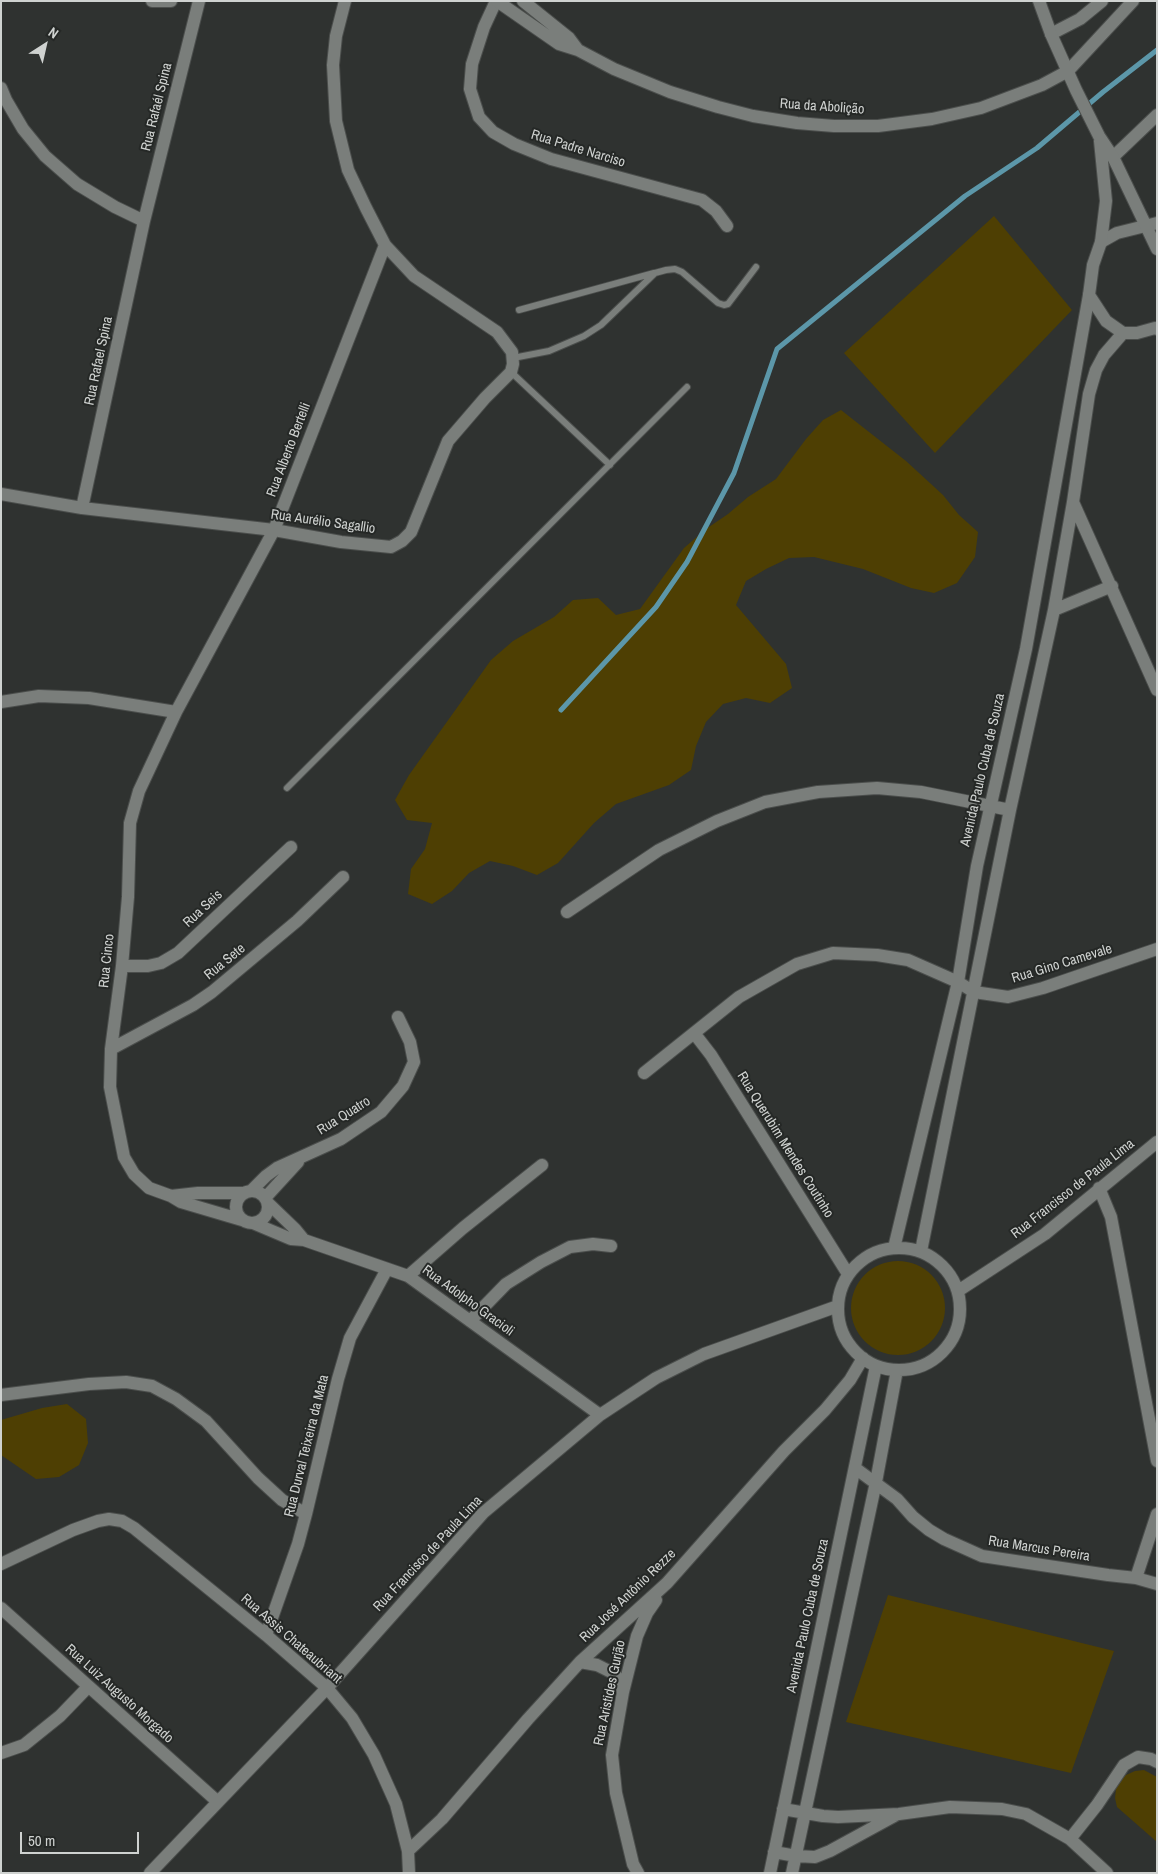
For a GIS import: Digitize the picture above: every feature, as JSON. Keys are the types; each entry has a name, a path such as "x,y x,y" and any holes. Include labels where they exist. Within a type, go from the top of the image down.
{"street":[{"path":"152,1 171,1"},
{"name":"Rua Rafaél Spina","path":"144,221 199,1"},
{"path":"346,1 336,36 333,65 336,121 348,170 385,245 414,276 498,332 509,347 513,358 511,372"},
{"name":"Rua da Abolição","path":"497,1 559,44 578,50 622,72 670,92 718,107 779,120 834,126 887,125 932,119 973,110 1042,85 1068,71 1133,1"},
{"name":"Rua Padre Narciso","path":"497,1 484,27 472,64 470,89 479,117 493,132 514,144 551,159 702,200 716,211 727,226"},
{"name":"Rua da Abolição","path":"522,1 568,38 578,50"},
{"path":"1038,1 1076,90 1097,131 1151,223 1157,249"},
{"path":"1051,34 1080,20 1102,1"},
{"path":"1118,1 1120,15"},
{"path":"1,88 23,129 45,156 77,184 144,221"},
{"path":"1113,157 1157,116"},
{"name":"Avenida Paulo Cuba de Souza","path":"894,1248 958,982 977,866 1027,639 1093,265 1101,242 1106,201 1097,131"},
{"name":"Rua Rafael Spina","path":"82,508 144,221"},
{"path":"1101,242 1117,233 1151,223"},
{"name":"Rua Alberto Bertelli","path":"176,712 274,530 385,245"},
{"path":"1089,295 1106,321 1123,333 1137,333 1156,327"},
{"path":"921,1251 1010,810 1054,610 1091,386 1096,370 1104,355 1123,333"},
{"name":"Rua Aurélio Sagallio","path":"1,494 82,508 274,530 342,542 391,547 402,542 411,532 448,441 485,398 511,372"},
{"path":"1073,502 1157,690"},
{"path":"1054,610 1112,586"},
{"path":"1,702 39,696 89,698 176,712"},
{"name":"Rua Cinco","path":"176,712 140,791 130,823 128,898 122,966 111,1049 110,1087 124,1158 134,1174 149,1188 181,1202 248,1222"},
{"path":"567,912 660,850 717,821 765,802 818,792 877,788 921,792 1010,810"},
{"name":"Rua Seis","path":"122,966 148,966 161,963 178,953 291,847"},
{"name":"Rua Sete","path":"111,1049 193,1005 212,992 297,921 343,877"},
{"name":"Rua Gino Camevale","path":"974,992 1008,997 1017,995 1157,949"},
{"path":"644,1073 740,997 797,964 833,953 908,960 958,982 974,992"},
{"name":"Rua Quatro","path":"248,1192 277,1168 341,1139 381,1112 403,1086 414,1062 410,1042 398,1017"},
{"name":"Rua Querubim Mendes Coutinho","path":"694,1034 710,1055 848,1274"},
{"name":"Rua Francisco de Paula Lima","path":"958,1291 1045,1234 1157,1142"},
{"name":"Rua Quatro","path":"266,1201 306,1155"},
{"path":"408,1276 463,1228 542,1165"},
{"path":"1099,1188 1111,1216 1157,1461"},
{"path":"248,1192 261,1194 266,1201 267,1213 263,1219 248,1222 236,1212 240,1196 248,1192"},
{"name":"Rua Cinco","path":"171,1196 198,1193 248,1192"},
{"name":"Rua Adolpho Gracioli","path":"266,1201 304,1240"},
{"name":"Rua Adolpho Gracioli","path":"248,1222 291,1239 304,1240 408,1276 600,1415"},
{"path":"470,1320 506,1284 541,1262 570,1247 593,1244 611,1246"},
{"path":"894,1248 921,1251 940,1264 951,1276 958,1291 960,1310 957,1330 948,1346 934,1360 916,1368 896,1370 876,1366 863,1358 849,1344 840,1326 838,1306 841,1289 848,1274 861,1261 876,1252 894,1248"},
{"name":"Rua Durval Teixeira da Mata","path":"266,1635 298,1544 350,1338 387,1269"},
{"name":"Rua Francisco de Paula Lima","path":"150,1873 327,1688 483,1513 600,1415 656,1378 704,1354 838,1306"},
{"name":"Rua José Antônio Rezze","path":"408,1851 442,1819 580,1662 668,1583 784,1451 825,1410 850,1380 863,1358"},
{"name":"Avenida Paulo Cuba de Souza","path":"770,1873 876,1366"},
{"path":"792,1873 876,1482 896,1370"},
{"path":"1,1395 89,1384 126,1382 152,1386 176,1399 206,1421 258,1478 282,1500 306,1514"},
{"name":"Rua Marcus Pereira","path":"855,1468 876,1482 929,1530 982,1556 1136,1578 1157,1584"},
{"path":"1136,1578 1157,1514"},
{"name":"Rua Assis Chateaubriant","path":"1,1564 98,1521 109,1519 122,1522 134,1528 266,1635 327,1688 352,1718 374,1755 396,1804 408,1851 409,1873"},
{"name":"Rua Aristides Gurjão","path":"638,1873 616,1793 612,1756 623,1692 637,1636 647,1613 668,1583"},
{"name":"Rua Luiz Augusto Morgado","path":"1,1608 218,1802"},
{"path":"580,1662 597,1664 615,1674 623,1692"},
{"path":"1,1753 24,1745 60,1716 88,1687"},
{"path":"1070,1839 1097,1805 1124,1765 1138,1757 1157,1762"},
{"path":"783,1809 838,1816 899,1814 950,1807 1002,1809 1026,1814 1070,1839 1106,1873"},
{"path":"774,1852 815,1857 830,1852 899,1814"},
{"path":"162,1873 182,1840"}],"lane":[{"path":"519,310 675,269 682,272 718,303 724,305 728,304 756,267"},
{"path":"513,358 549,351 584,336 601,325 655,273"},
{"path":"511,372 610,465"},
{"path":"287,788 687,387"}],"shaded area":[{"path":"994,216 1072,310 935,453 844,353"},
{"path":"841,410 906,461 943,495 959,515 978,532 975,557 957,583 934,593 911,588 863,569 814,557 789,558 766,569 746,581 736,605 786,664 792,688 770,703 746,698 723,704 706,722 696,746 691,770 669,785 616,804 594,823 558,863 537,875 513,866 490,861 469,873 452,891 432,904 408,894 411,869 425,849 432,823 407,820 395,800 409,775 491,660 513,641 554,617 573,600 598,598 616,615 640,609 684,548 748,497 776,479 823,420"},
{"path":"898,1261 916,1265 931,1275 941,1290 945,1308 941,1326 931,1341 916,1351 898,1355 880,1351 865,1341 855,1326 851,1308 855,1290 865,1275 880,1265"},
{"path":"67,1404 86,1419 88,1443 79,1465 59,1477 36,1479 1,1455 1,1420 42,1408"},
{"path":"888,1595 1114,1651 1071,1773 846,1722"},
{"path":"1144,1770 1157,1777 1157,1842 1117,1807 1115,1798 1116,1789 1126,1775"}],"waterway":[{"path":"561,710 656,607 687,562 734,473 777,349 965,196 1037,148 1103,92 1157,50"}]}
